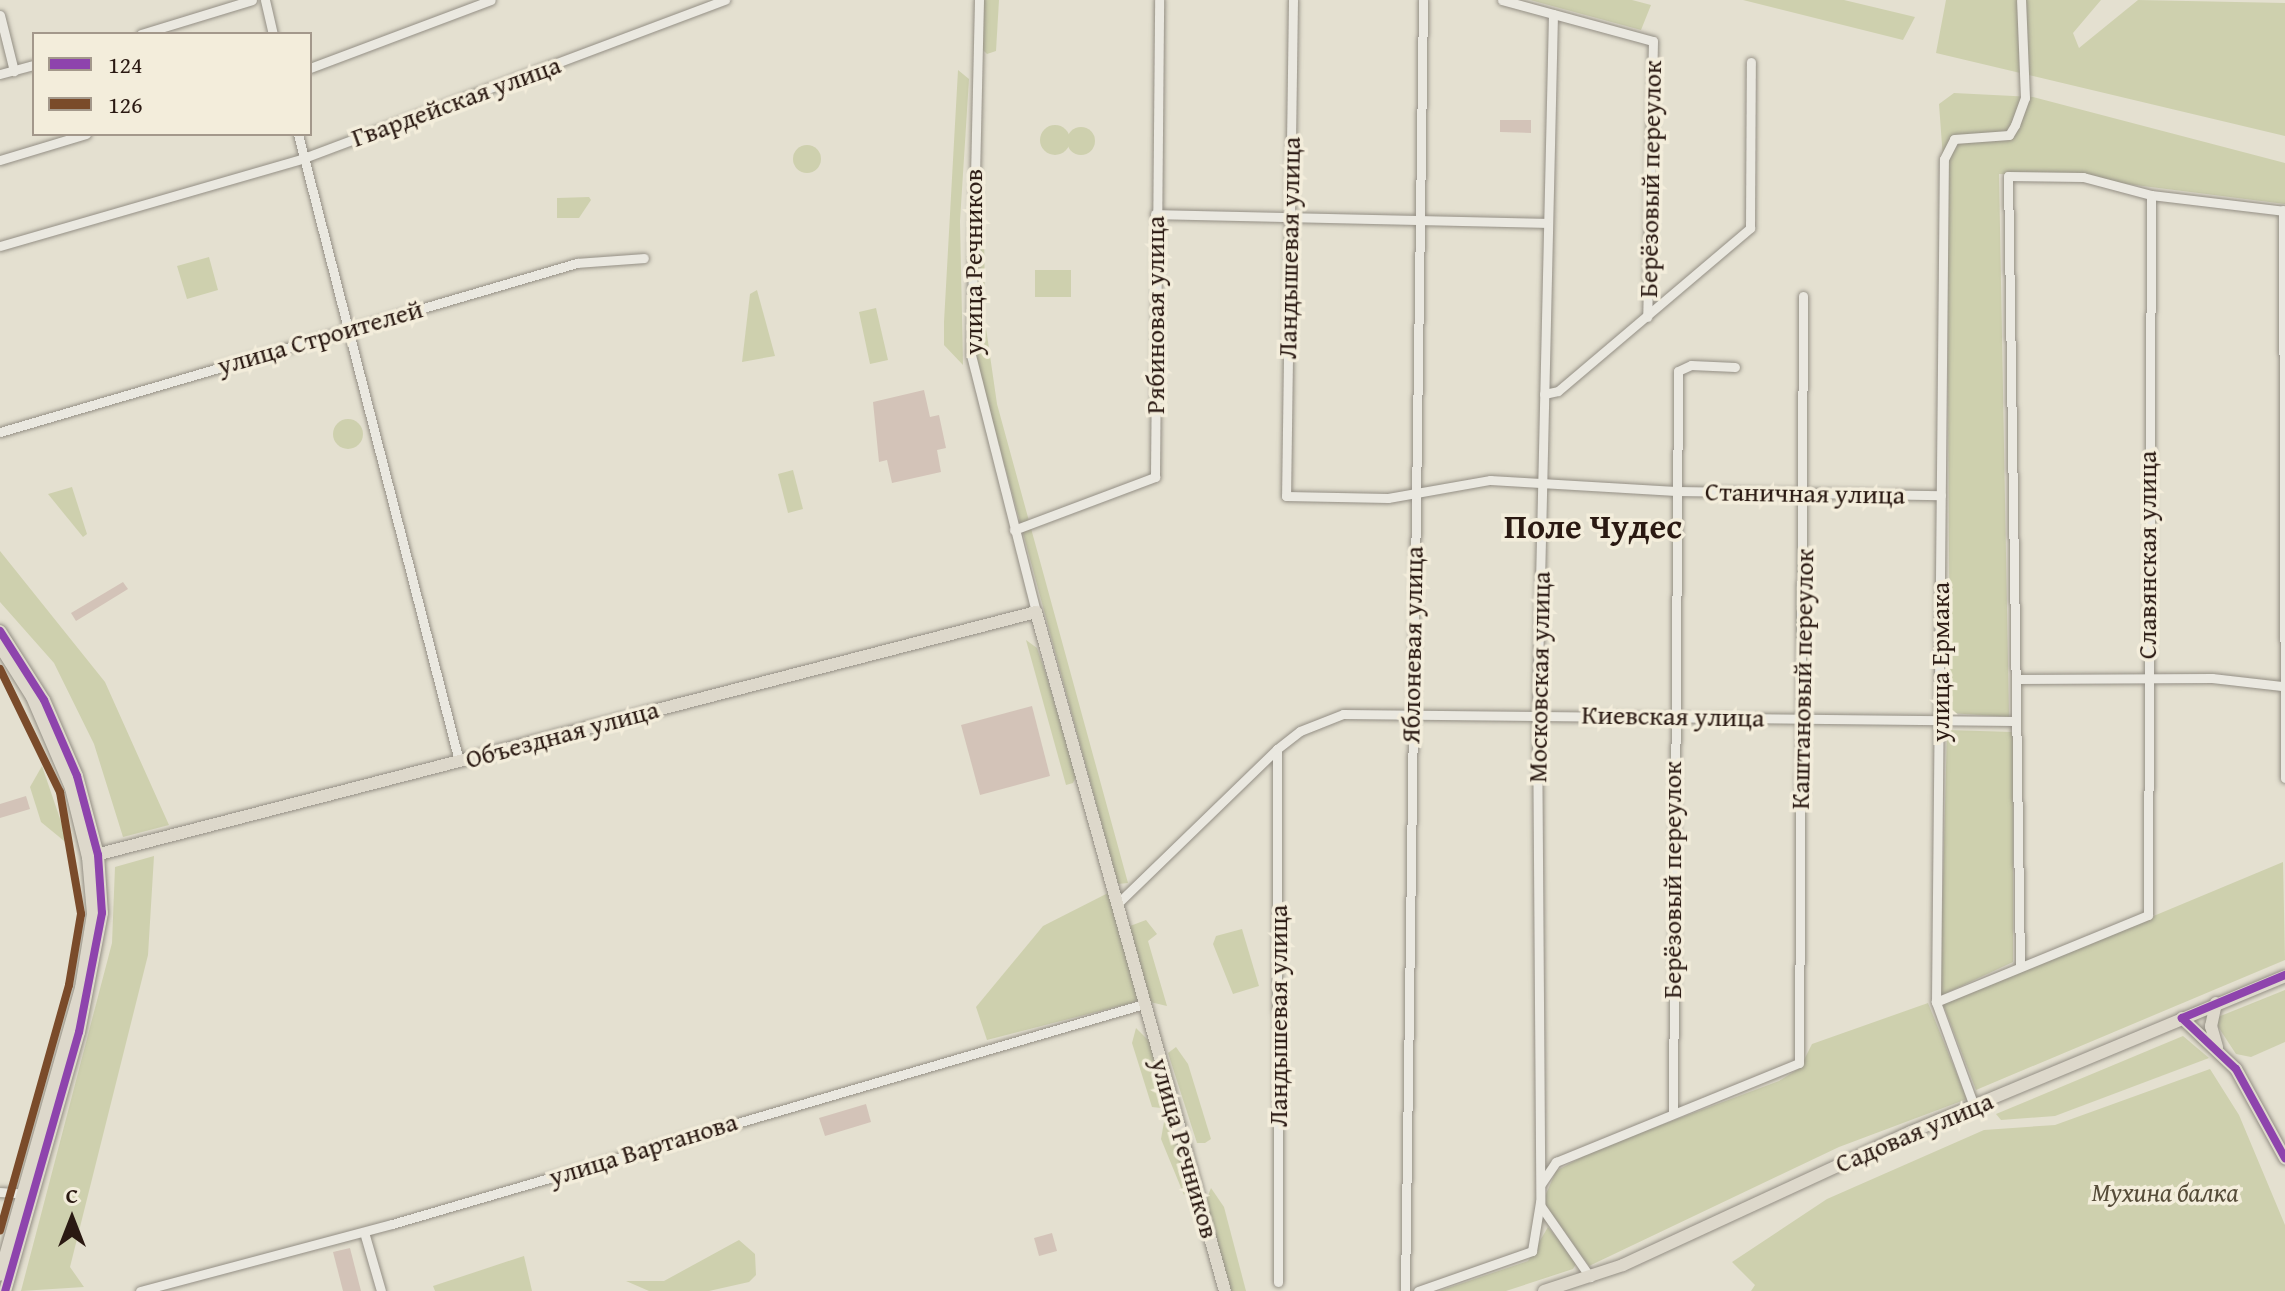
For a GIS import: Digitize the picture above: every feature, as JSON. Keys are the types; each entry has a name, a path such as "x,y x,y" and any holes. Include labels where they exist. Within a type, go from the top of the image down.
{"main road":[{"name":"Объездная улица","path":"93,856 1036,612"},
{"name":"улица Речников","path":"1036,612 1225,1291"},
{"path":"0,631 59,743 93,856 90,943 5,1291"},
{"path":"0,646 59,743"},
{"name":"Садовая улица","path":"1544,1291 1590,1277 1974,1106 2285,976"},
{"path":"2216,1003 2211,1026 2217,1047"},
{"path":"2182,1018 2217,1047 2250,1087 2285,1158"},
{"path":"0,1275 28,1194"}],"street":[{"path":"148,32 252,0"},
{"path":"265,0 273,32"},
{"path":"312,67 491,0"},
{"name":"Гвардейская улица","path":"0,246 304,158 725,0"},
{"name":"улица Речников","path":"979,0 969,331 1036,612"},
{"name":"Рябиновая улица","path":"1014,530 1155,477 1159,0"},
{"name":"Ландышевая улица","path":"1286,496 1293,0"},
{"name":"Яблоневая улица","path":"1405,1291 1410,713 1423,0"},
{"path":"1502,0 1553,14"},
{"name":"улица Ермака","path":"1974,1106 1936,1002 1947,144 2009,135 2025,98 2021,0"},
{"name":"Берёзовый переулок","path":"1553,14 1653,41 1647,317"},
{"name":"Московская улица","path":"1540,1205 1537,715 1553,14"},
{"path":"0,15 14,71"},
{"path":"1544,394 1558,391 1750,228 1751,62"},
{"path":"0,74 32,66"},
{"path":"0,160 79,136"},
{"path":"298,136 459,761"},
{"path":"1936,1002 2020,965 2008,176 2083,177 2151,195 2284,210 2282,686 2285,778"},
{"name":"Славянская улица","path":"2020,965 2148,915 2151,195"},
{"path":"1155,214 1546,223"},
{"name":"улица Строителей","path":"0,432 577,263 644,258"},
{"name":"Каштановый переулок","path":"1673,1113 1799,1063 1800,718 1805,493 1803,296"},
{"name":"Берёзовый переулок","path":"1673,1113 1672,717 1678,371 1691,365 1735,367"},
{"name":"Станичная улица","path":"1286,496 1388,498 1416,490 1490,480 1542,486 1676,491 1941,495"},
{"path":"2016,679 2147,677 2282,686"},
{"name":"Киевская улица","path":"1116,905 1277,749 1300,731 1343,714 2014,721"},
{"name":"Ландышевая улица","path":"1277,749 1278,1282"},
{"name":"улица Вартанова","path":"140,1291 364,1232 1144,1004"},
{"path":"1418,1291 1532,1251 1541,1183 1556,1162 1673,1113"},
{"path":"0,1192 28,1194"},
{"path":"1540,1205 1590,1277"},
{"path":"364,1232 381,1291"}],"green space":[{"path":"984,0 999,0 996,51 987,54 981,48"},
{"path":"1530,0 1632,0 1651,5 1641,30"},
{"path":"1743,0 1844,0 1915,17 1903,40"},
{"path":"1946,0 2101,0 2073,33 2079,48 2138,0 2285,3 2285,136 1936,53"},
{"path":"958,70 969,79 960,221 963,365 944,345"},
{"path":"1954,93 2033,97 2285,163 2285,204 2072,177 1999,174 2009,717 1950,713 1947,214 1939,104"},
{"path":"1055,125 1066,129 1070,140 1066,151 1055,155 1044,151 1040,140 1044,129"},
{"path":"1081,127 1091,131 1095,141 1091,151 1081,155 1071,151 1067,141 1071,131"},
{"path":"807,145 817,149 821,159 817,169 807,173 797,169 793,159 797,149"},
{"path":"589,197 591,200 579,218 557,218 557,198"},
{"path":"978,217 984,218 985,321 997,404 1128,883 1118,884 977,363 971,293"},
{"path":"209,257 218,290 187,299 177,266"},
{"path":"1035,270 1071,270 1071,297 1035,297"},
{"path":"757,290 775,356 742,362 750,294"},
{"path":"876,308 888,360 870,364 859,312"},
{"path":"348,419 359,423 363,434 359,445 348,449 337,445 333,434 337,423"},
{"path":"793,470 803,509 788,513 778,474"},
{"path":"72,487 87,534 83,537 48,494"},
{"path":"0,551 105,682 169,825 123,837 94,744 54,663 0,602"},
{"path":"1026,640 1037,648 1046,674 1076,777 1073,783 1066,785"},
{"path":"1947,730 2013,732 2013,962 1940,996"},
{"path":"42,766 69,845 41,822 30,787"},
{"path":"154,856 148,955 70,1267 84,1287 21,1291 112,943 115,867"},
{"path":"2283,862 2285,960 1976,1090 1943,1004"},
{"path":"1110,892 1139,1001 987,1040 976,1007 1043,926"},
{"path":"1146,920 1157,934 1148,941 1167,1006 1150,1002 1130,934 1130,926"},
{"path":"1242,929 1259,986 1233,994 1213,944 1216,936"},
{"path":"2285,990 2285,1042 2251,1057 2236,1054 2213,1019"},
{"path":"1928,1003 1967,1099 1839,1147 1589,1266 1543,1201 1556,1171 1597,1149 1779,1081 1800,1068 1812,1044"},
{"path":"1136,1028 1150,1042 1165,1093 1161,1108 1152,1107 1132,1043"},
{"path":"2183,1036 2209,1058 2055,1116 2001,1120 1996,1114"},
{"path":"1176,1047 1188,1064 1211,1139 1205,1143 1197,1143 1168,1053"},
{"name":"Мухина балка","path":"2210,1069 2239,1115 2285,1225 2285,1291 1751,1291 1755,1285 1732,1262 1827,1199 1984,1130 2055,1125"},
{"path":"1164,1122 1173,1125 1190,1187 1184,1195 1161,1139"},
{"path":"1211,1188 1224,1207 1246,1291 1230,1291 1205,1203"},
{"path":"1548,1227 1577,1262 1573,1269 1506,1291 1439,1291 1528,1261"},
{"path":"739,1240 755,1254 756,1275 749,1282 709,1291 649,1291 626,1281 664,1281"},
{"path":"524,1256 532,1291 435,1291 433,1286"}],"building":[{"path":"1500,120 1531,120 1531,133 1500,132"},
{"path":"924,390 930,417 939,415 946,448 937,450 941,472 892,483 887,460 879,462 873,402"},
{"path":"123,582 128,589 76,621 71,613"},
{"path":"1032,706 1050,776 980,795 961,725"},
{"path":"26,796 30,809 0,818 0,804"},
{"path":"866,1104 871,1122 825,1136 819,1118"},
{"path":"1052,1233 1057,1251 1039,1256 1034,1238"},
{"path":"350,1248 361,1291 343,1291 333,1252"}],"transit line":[{"name":"124","path":"0,631 44,700 77,776 98,855 102,913 79,1032 5,1291"},
{"name":"126","path":"0,669 60,792 81,914 69,985 0,1231"},
{"name":"124","path":"2285,975 2182,1018 2236,1069 2285,1158"}],"district":[{"name":"Поле Чудес","path":"1593,526"}]}
